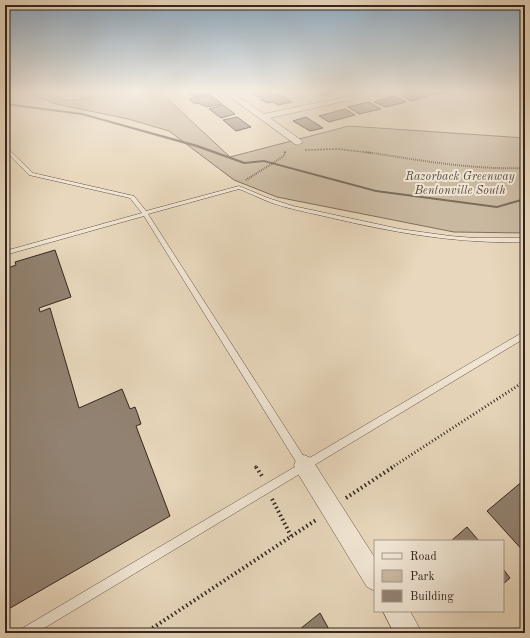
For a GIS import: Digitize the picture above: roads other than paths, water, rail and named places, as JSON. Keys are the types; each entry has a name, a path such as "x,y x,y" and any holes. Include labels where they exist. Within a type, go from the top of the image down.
{"street":[{"path":"268,121 298,142"},
{"path":"304,465 374,577"},
{"path":"396,612 409,633"}],"lane":[{"path":"5,147 30,174 132,197 145,214 304,465"},
{"path":"5,253 239,187 257,196 299,208 390,230 446,238 525,240"},
{"path":"25,633 525,334"}],"waterway":[{"path":"106,121 197,146 245,163 264,161 376,191 497,207 525,199"}],"park label":[{"name":"Razorback Greenway Bentonville South","path":"460,183"}]}
